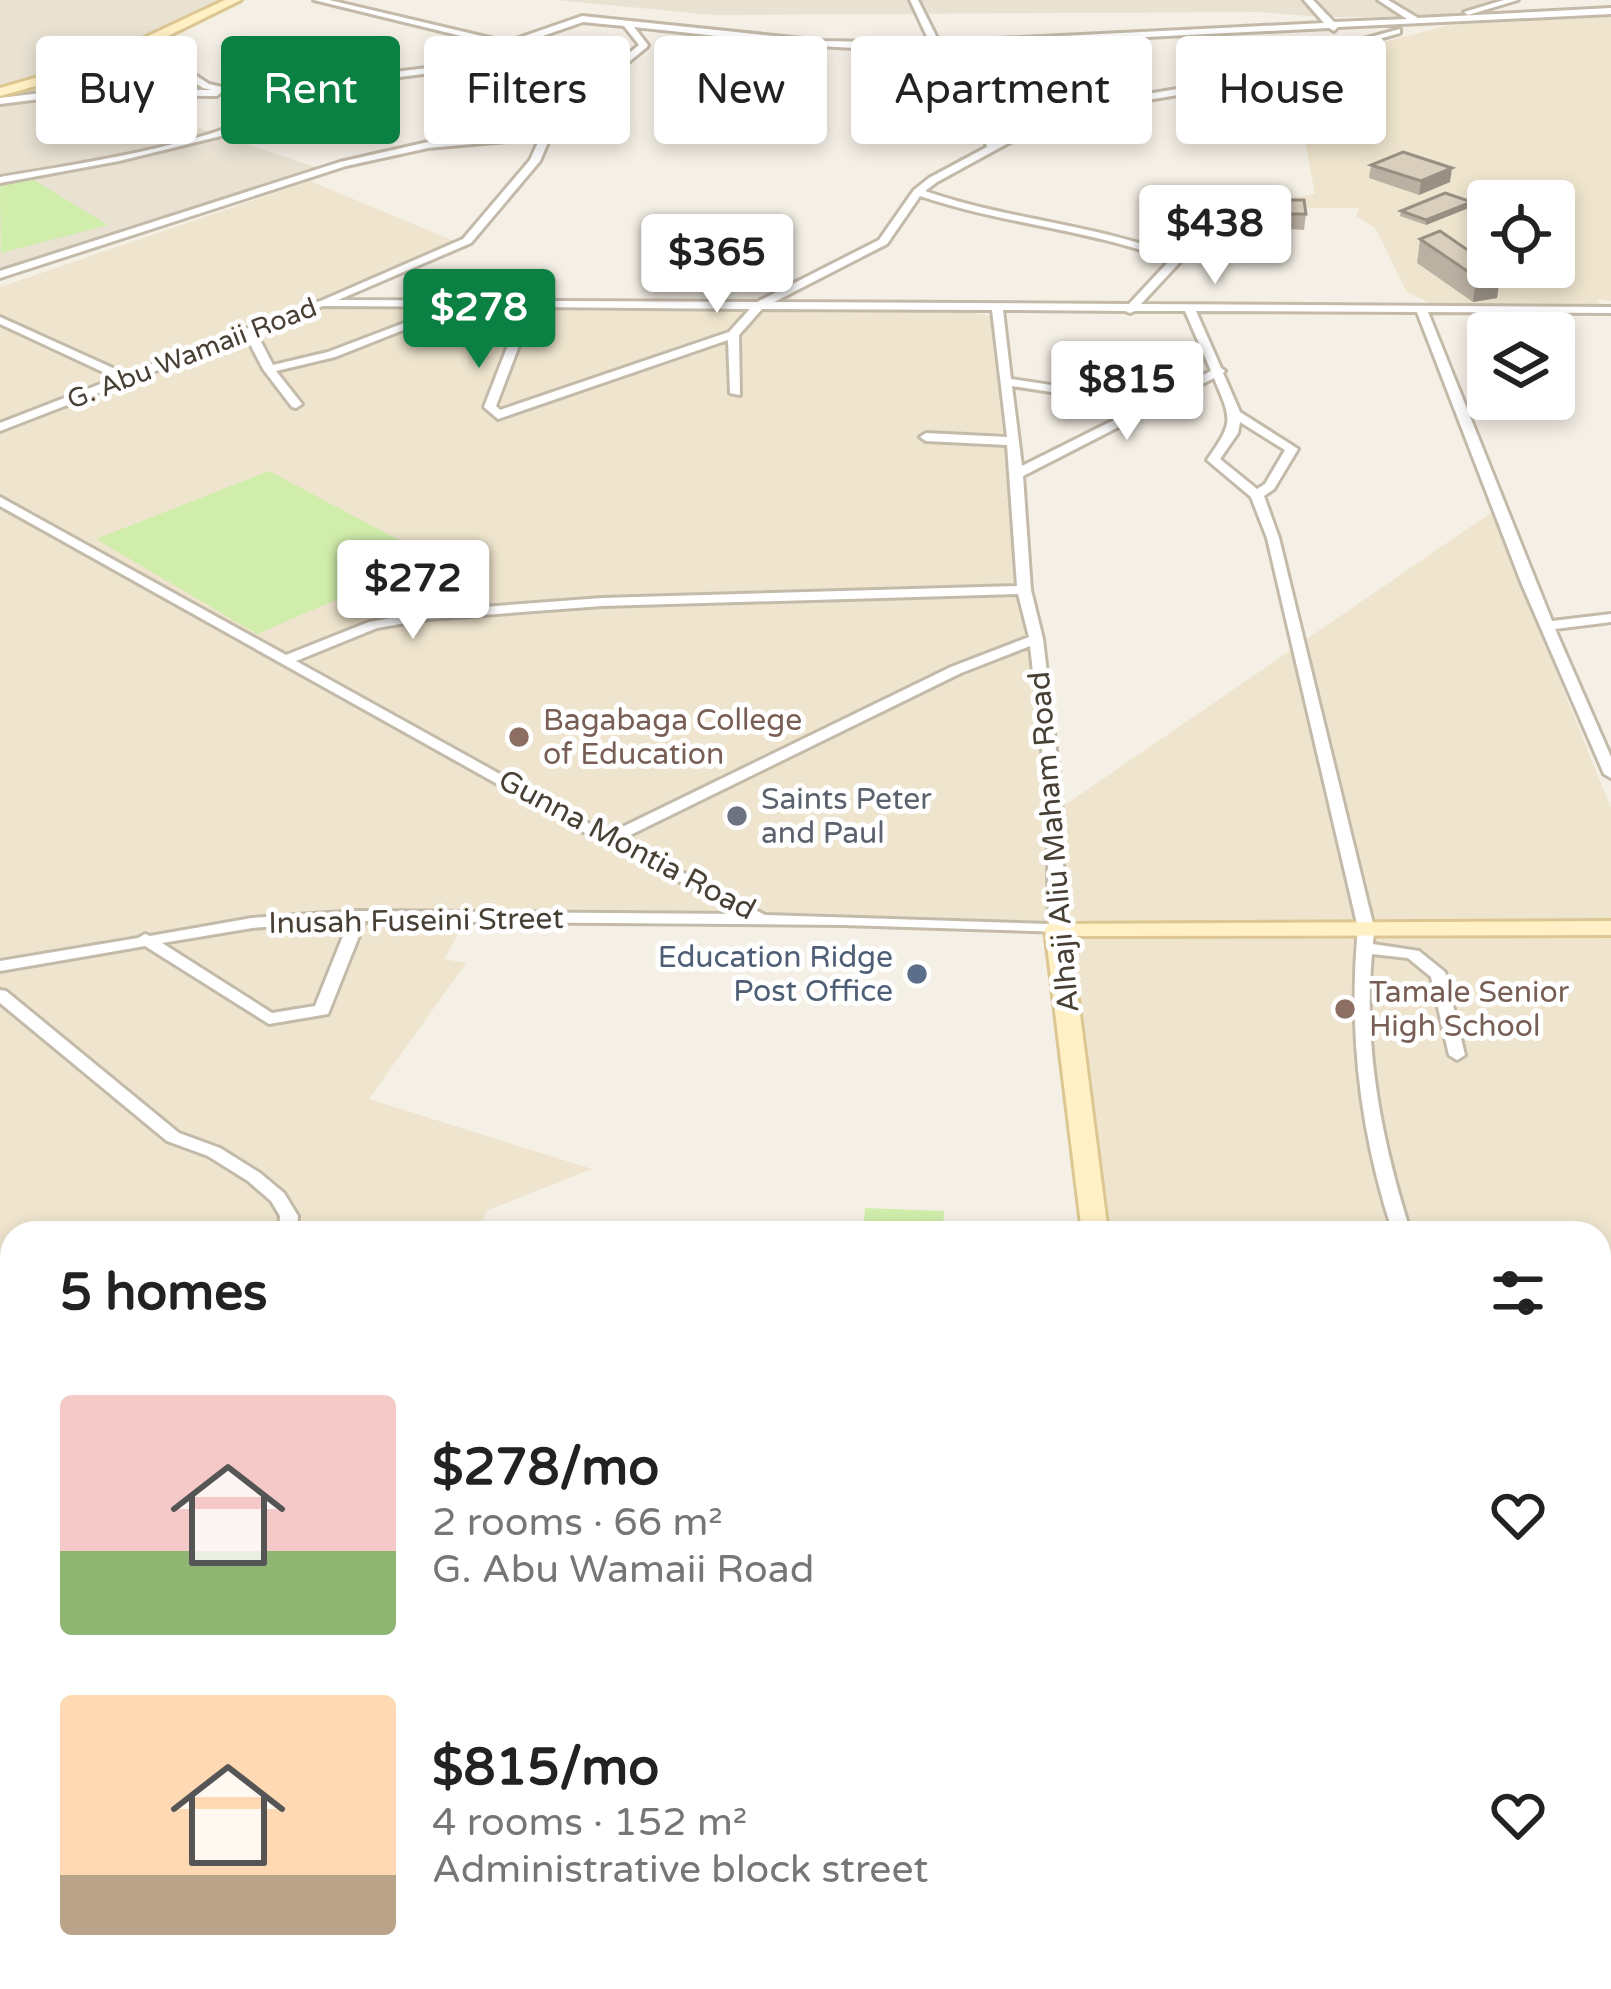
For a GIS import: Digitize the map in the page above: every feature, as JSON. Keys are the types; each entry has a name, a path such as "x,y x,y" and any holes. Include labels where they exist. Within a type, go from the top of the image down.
{"street":[{"path":"160,36 236,0"},
{"path":"318,0 470,36"},
{"path":"914,0 931,36"},
{"path":"1308,0 1334,28"},
{"path":"1382,0 1424,22"},
{"path":"269,370 332,355 420,320 528,312 490,407 498,416 733,334 758,306 883,242 918,192 992,146 1063,113 1184,91 1514,0"},
{"path":"1152,36 1611,11"},
{"path":"532,36 575,20 851,44"},
{"path":"626,23 644,45 630,57"},
{"path":"0,97 36,85"},
{"path":"0,97 73,92 221,94"},
{"path":"0,180 74,169 221,132"},
{"path":"0,275 264,186 402,149 453,144"},
{"path":"322,303 467,241 535,161 542,144"},
{"path":"918,192 974,213 1059,228 1177,259 1130,310"},
{"name":"G. Abu Wamaii Road","path":"0,427 322,303 528,312 758,306 1611,310"},
{"name":"Alhaji Aliu Maham Road","path":"997,309 1017,474 1024,590 1036,639 1054,793 1058,929 1094,1221"},
{"path":"1190,310 1235,414 1232,433 1213,460 1257,495 1304,655 1365,938 1360,966 1367,1081 1382,1168 1398,1221"},
{"path":"1422,311 1611,774"},
{"path":"0,320 127,379"},
{"path":"249,330 269,370 296,404"},
{"path":"733,334 736,393"},
{"path":"1017,474 1219,371"},
{"path":"1007,382 1150,403"},
{"path":"1235,414 1292,449 1270,487 1257,495"},
{"path":"926,437 1010,441"},
{"name":"Gunna Montia Road","path":"0,501 608,840 764,919 1365,938 1611,928"},
{"path":"288,659 374,625 429,615 602,602 1024,590"},
{"path":"1547,626 1611,618"},
{"path":"608,840 956,670 1036,639"},
{"path":"145,940 268,1019 293,1018 322,1010 359,916"},
{"name":"Inusah Fuseini Street","path":"0,965 277,920 359,916 764,919"},
{"path":"1365,938 1413,954 1439,975 1457,1055"},
{"path":"0,995 173,1138 214,1152 254,1177 278,1197 289,1221"}],"shaded area":[{"path":"0,0 236,0 160,36 36,36 36,144 197,144 197,127 221,135 221,144 247,144 321,169 0,280"},
{"path":"556,0 1511,0 1448,17 1323,17 1258,12 713,15"},
{"path":"1611,15 1611,301 1438,308 1406,291 1376,229 1356,216 1359,208 1295,208 1294,197 1315,194 1306,144 1386,144 1386,41 1449,25"},
{"name":"Bagabaga College of Education","path":"310,181 459,243 314,308 973,311 995,318 1056,922 470,914 444,959 466,963 369,1099 592,1169 486,1211 483,1221 0,1221 0,287"},
{"name":"Tamale Senior High School","path":"1492,512 1611,808 1611,1221 1101,1221 1059,809"}],"green space":[{"path":"29,177 108,225 1,253 0,184"},
{"path":"269,471 433,558 257,634 96,539"},
{"path":"865,1208 944,1211 944,1221 864,1221"}],"building":[{"path":"1403,152 1452,168 1421,181 1371,165"},
{"path":"1244,193 1258,194 1261,212 1246,212"},
{"path":"1445,193 1467,200 1426,220 1401,211"},
{"path":"1288,200 1304,200 1306,214 1290,214"},
{"path":"1440,231 1467,250 1467,271 1420,239"}],"place":[{"name":"Bagabaga College of Education","path":"519,737"},
{"name":"Saints Peter and Paul","path":"737,816"},
{"name":"Education Ridge Post Office","path":"917,974"},
{"name":"Tamale Senior High School","path":"1345,1009"}]}
